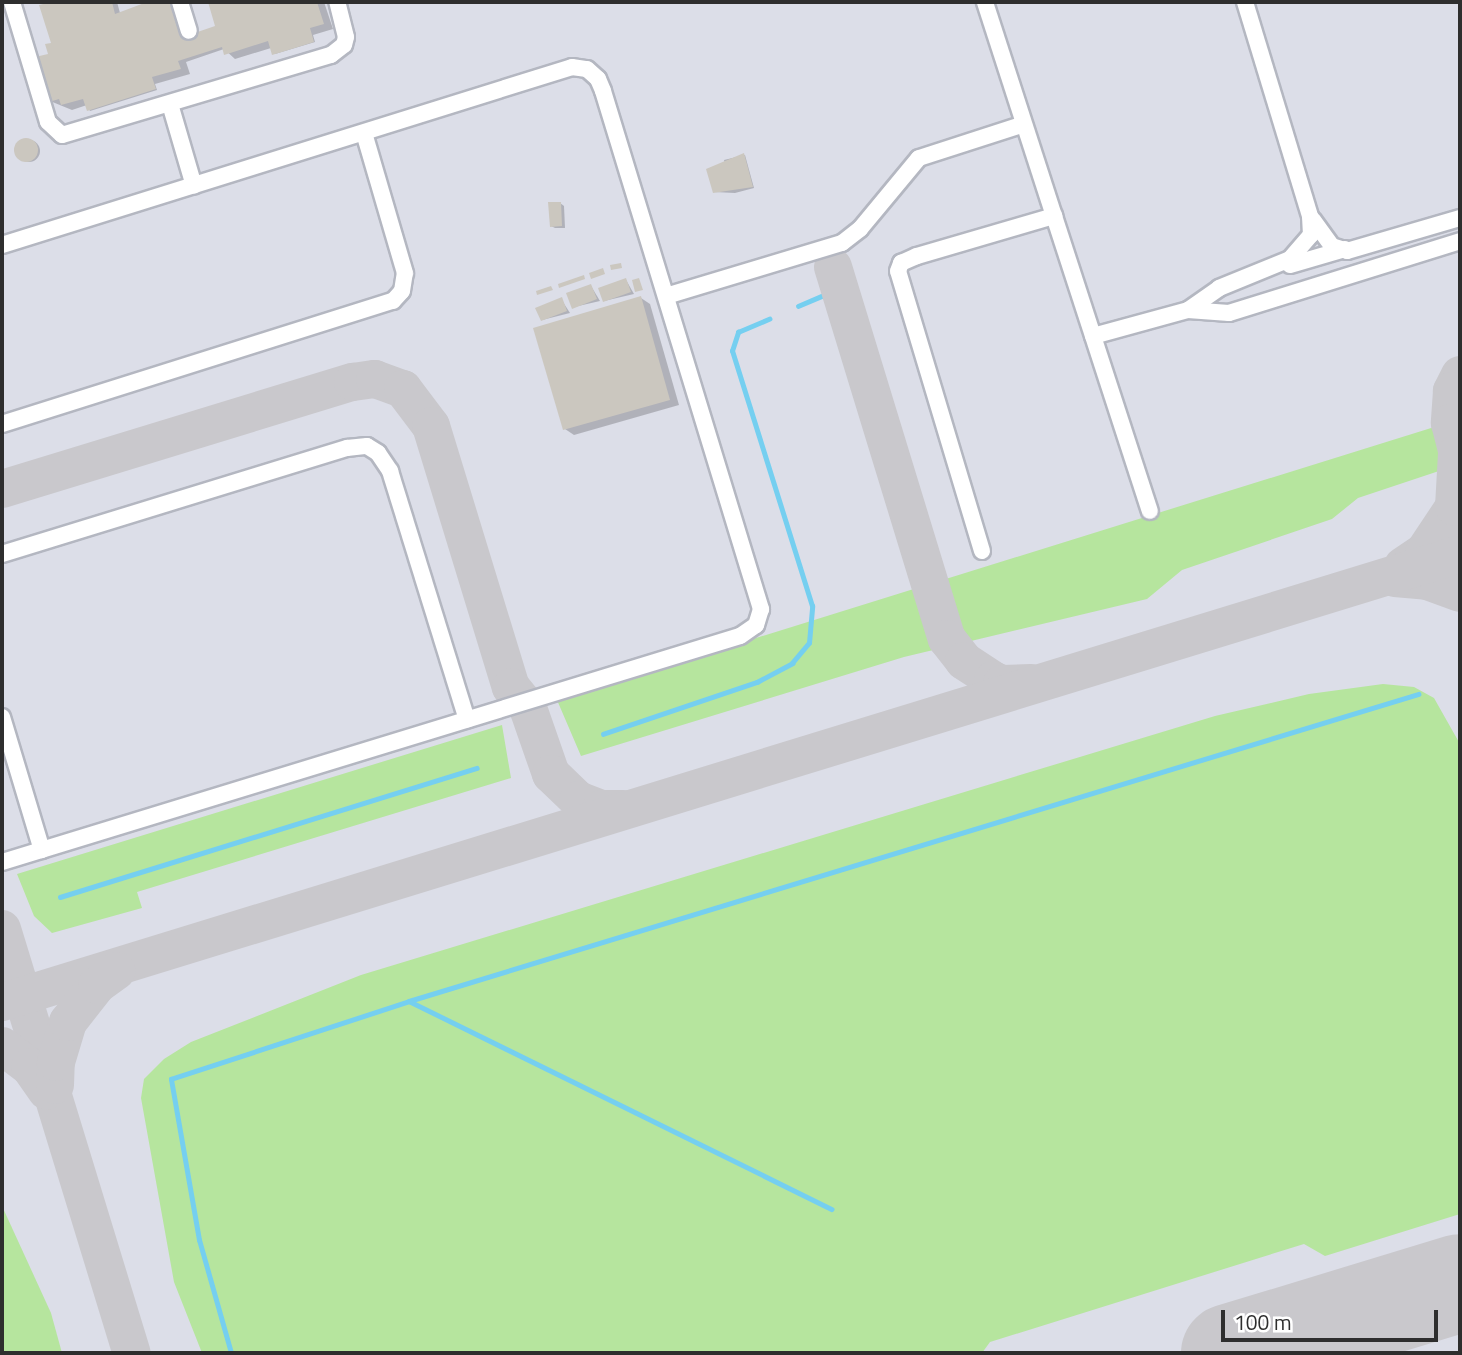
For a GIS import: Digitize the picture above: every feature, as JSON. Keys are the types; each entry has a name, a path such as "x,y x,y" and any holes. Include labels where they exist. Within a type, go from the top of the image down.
{"lane":[{"path":"12,2 48,122 56,133 68,134 339,51 346,37 337,2"},
{"path":"180,2 189,31"},
{"path":"985,2 1021,125 1054,216 1150,512"},
{"path":"1236,2 1264,62"},
{"path":"1245,2 1310,214 1320,233 1339,250"},
{"path":"2,245 572,67 587,69 598,79 603,91 759,599 760,618 740,636 2,862"},
{"path":"170,104 194,186"},
{"path":"666,296 842,243 855,234 919,158 1021,125"},
{"path":"2,424 393,301 402,290 405,273 363,133"},
{"path":"1267,272 1302,249 1311,235 1310,214"},
{"path":"982,551 898,271 901,263 917,256 1054,216"},
{"path":"1188,310 1219,288 1339,250 1460,218"},
{"path":"1093,336 1188,310 1229,313 1460,241"},
{"path":"2,554 347,448 367,446 383,458 390,471 467,719"},
{"path":"2,717 42,850"}],"shaded area":[{"path":"2,2 1460,2 1460,1353 2,1353"}],"green space":[{"path":"1460,419 1460,464 1358,498 1332,519 1182,570 1147,599 904,657 581,756 557,700"},
{"path":"1383,684 1414,687 1434,698 1460,744 1460,1214 1325,1256 1304,1244 990,1342 982,1353 202,1353 174,1282 141,1098 144,1079 164,1059 191,1042 361,975 1215,716 1309,694"},
{"path":"502,725 511,778 137,892 142,908 52,933 34,916 17,874"},
{"path":"2,1206 51,1313 62,1353 2,1353"}],"building":[{"path":"51,2 112,2 115,14 147,2 172,2 183,37 215,26 208,2 317,2 324,24 310,28 314,42 272,55 268,41 224,55 222,47 178,61 181,69 152,77 156,89 87,111 83,99 61,105 59,99 49,102 35,57 48,54 45,44 51,43 39,5"},
{"path":"26,138 37,145 38,150 31,161 26,162 15,155 14,150 21,139"},
{"path":"744,153 753,187 713,193 706,169"},
{"path":"548,202 561,202 562,226 550,227"},
{"path":"621,263 622,268 611,270 610,265"},
{"path":"603,268 605,274 591,279 589,273"},
{"path":"584,275 585,279 559,288 558,284"},
{"path":"626,278 631,292 603,302 598,288"},
{"path":"639,278 643,290 635,292 632,280"},
{"path":"591,284 597,299 572,309 566,293"},
{"path":"551,286 553,290 537,295 536,291"},
{"path":"641,296 670,400 563,430 533,328"},
{"path":"562,297 567,311 541,321 535,308"}],"waterway":[{"path":"798,306 822,296"},
{"path":"603,734 757,682 792,663 809,643 812,606 732,351 738,332 769,319"},
{"path":"231,1353 199,1240 171,1079 409,1001 1418,694"},
{"path":"60,897 477,768"},
{"path":"409,1001 832,1209"}],"taxiway":[{"path":"833,267 947,639 964,661 993,680 1002,684 1031,683"},
{"path":"1460,375 1452,391 1450,423 1460,462"},
{"path":"2,489 353,382 375,379 403,389 431,426 511,687 528,708 551,774 578,800 601,809 623,809"},
{"path":"1403,566 1424,552 1454,507 1457,453"},
{"path":"2,1002 1460,554"},
{"path":"1395,578 1427,581 1460,593"},
{"path":"2,929 132,1353"},
{"path":"55,1085 56,1062 68,1022 97,985 116,971"},
{"path":"2,1046 30,1067 47,1091"}],"runway":[{"path":"1230,1353 1460,1283"}]}
